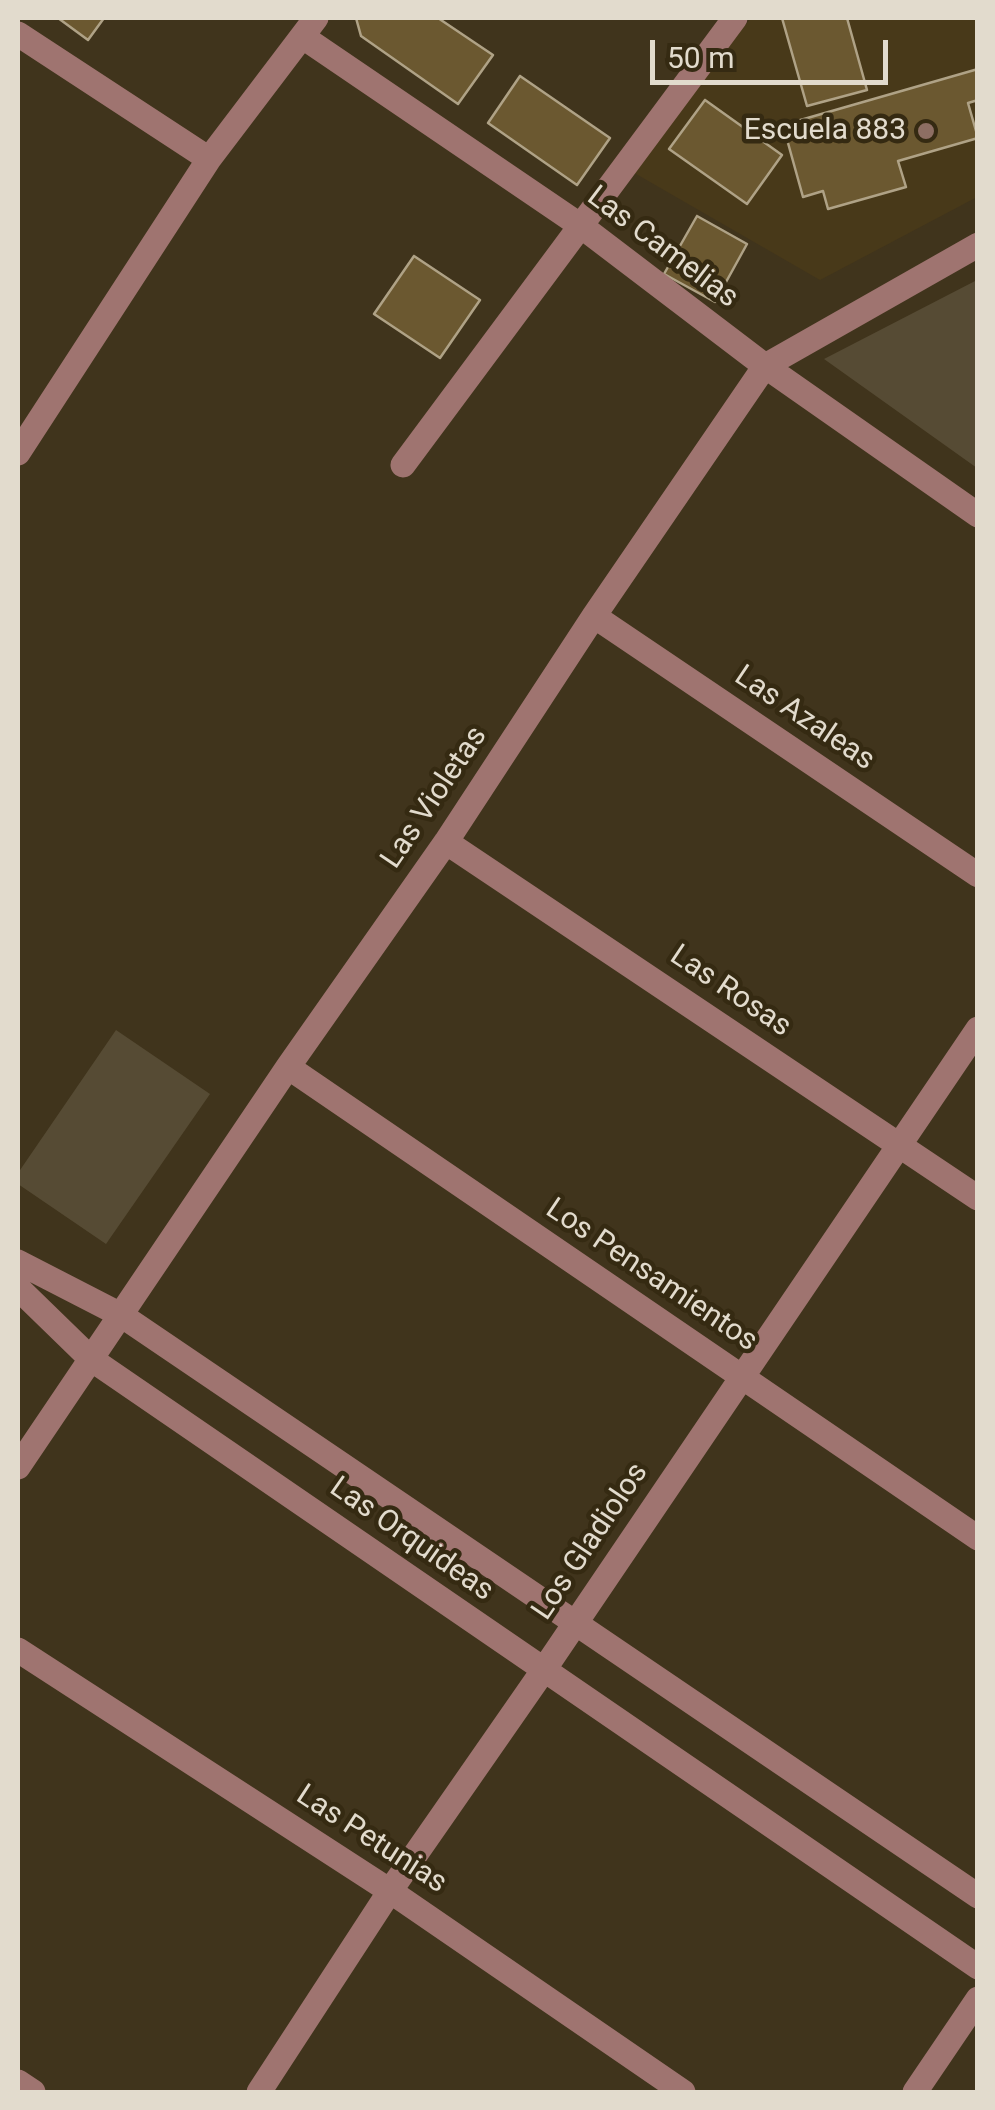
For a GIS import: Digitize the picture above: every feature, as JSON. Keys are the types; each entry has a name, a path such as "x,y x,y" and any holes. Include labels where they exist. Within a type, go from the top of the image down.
{"street":[{"path":"403,465 735,18"},
{"path":"18,453 210,159 309,28"},
{"name":"Las Camelias","path":"309,28 765,366 978,515"},
{"path":"18,34 210,159"},
{"name":"Las Violetas","path":"18,1467 288,1067 446,842 765,366 978,245"},
{"name":"Las Azaleas","path":"594,616 978,876"},
{"name":"Las Rosas","path":"446,842 978,1198"},
{"name":"Los Gladiolos","path":"259,2092 390,1891 978,1029"},
{"name":"Los Pensamientos","path":"288,1067 978,1538"},
{"name":"Las Orquideas","path":"18,1262 120,1315 978,1896"},
{"name":"Las Orquideas","path":"18,1288 90,1359 978,1968"},
{"name":"Las Petunias","path":"18,1650 390,1891 683,2092"},
{"path":"915,2092 978,1999"},
{"path":"18,2082 33,2092"}],"shaded area":[{"path":"751,18 977,18 977,197 820,280 631,171"},
{"path":"977,280 977,468 824,359"},
{"path":"116,1030 210,1094 106,1244 18,1184 18,1173"}],"building":[{"path":"58,18 104,18 88,40"},
{"path":"356,18 438,18 493,55 458,104 361,36"},
{"path":"782,18 847,18 867,90 807,106"},
{"path":"978,69 978,100 968,103 978,138 898,161 906,187 828,209 823,191 803,197 783,125"},
{"path":"520,76 610,138 577,185 488,123"},
{"path":"705,100 782,155 747,204 669,149"},
{"path":"697,216 747,244 715,302 664,274"},
{"path":"414,256 480,300 440,358 374,314"}],"place":[{"name":"Escuela 883","path":"926,131"}]}
